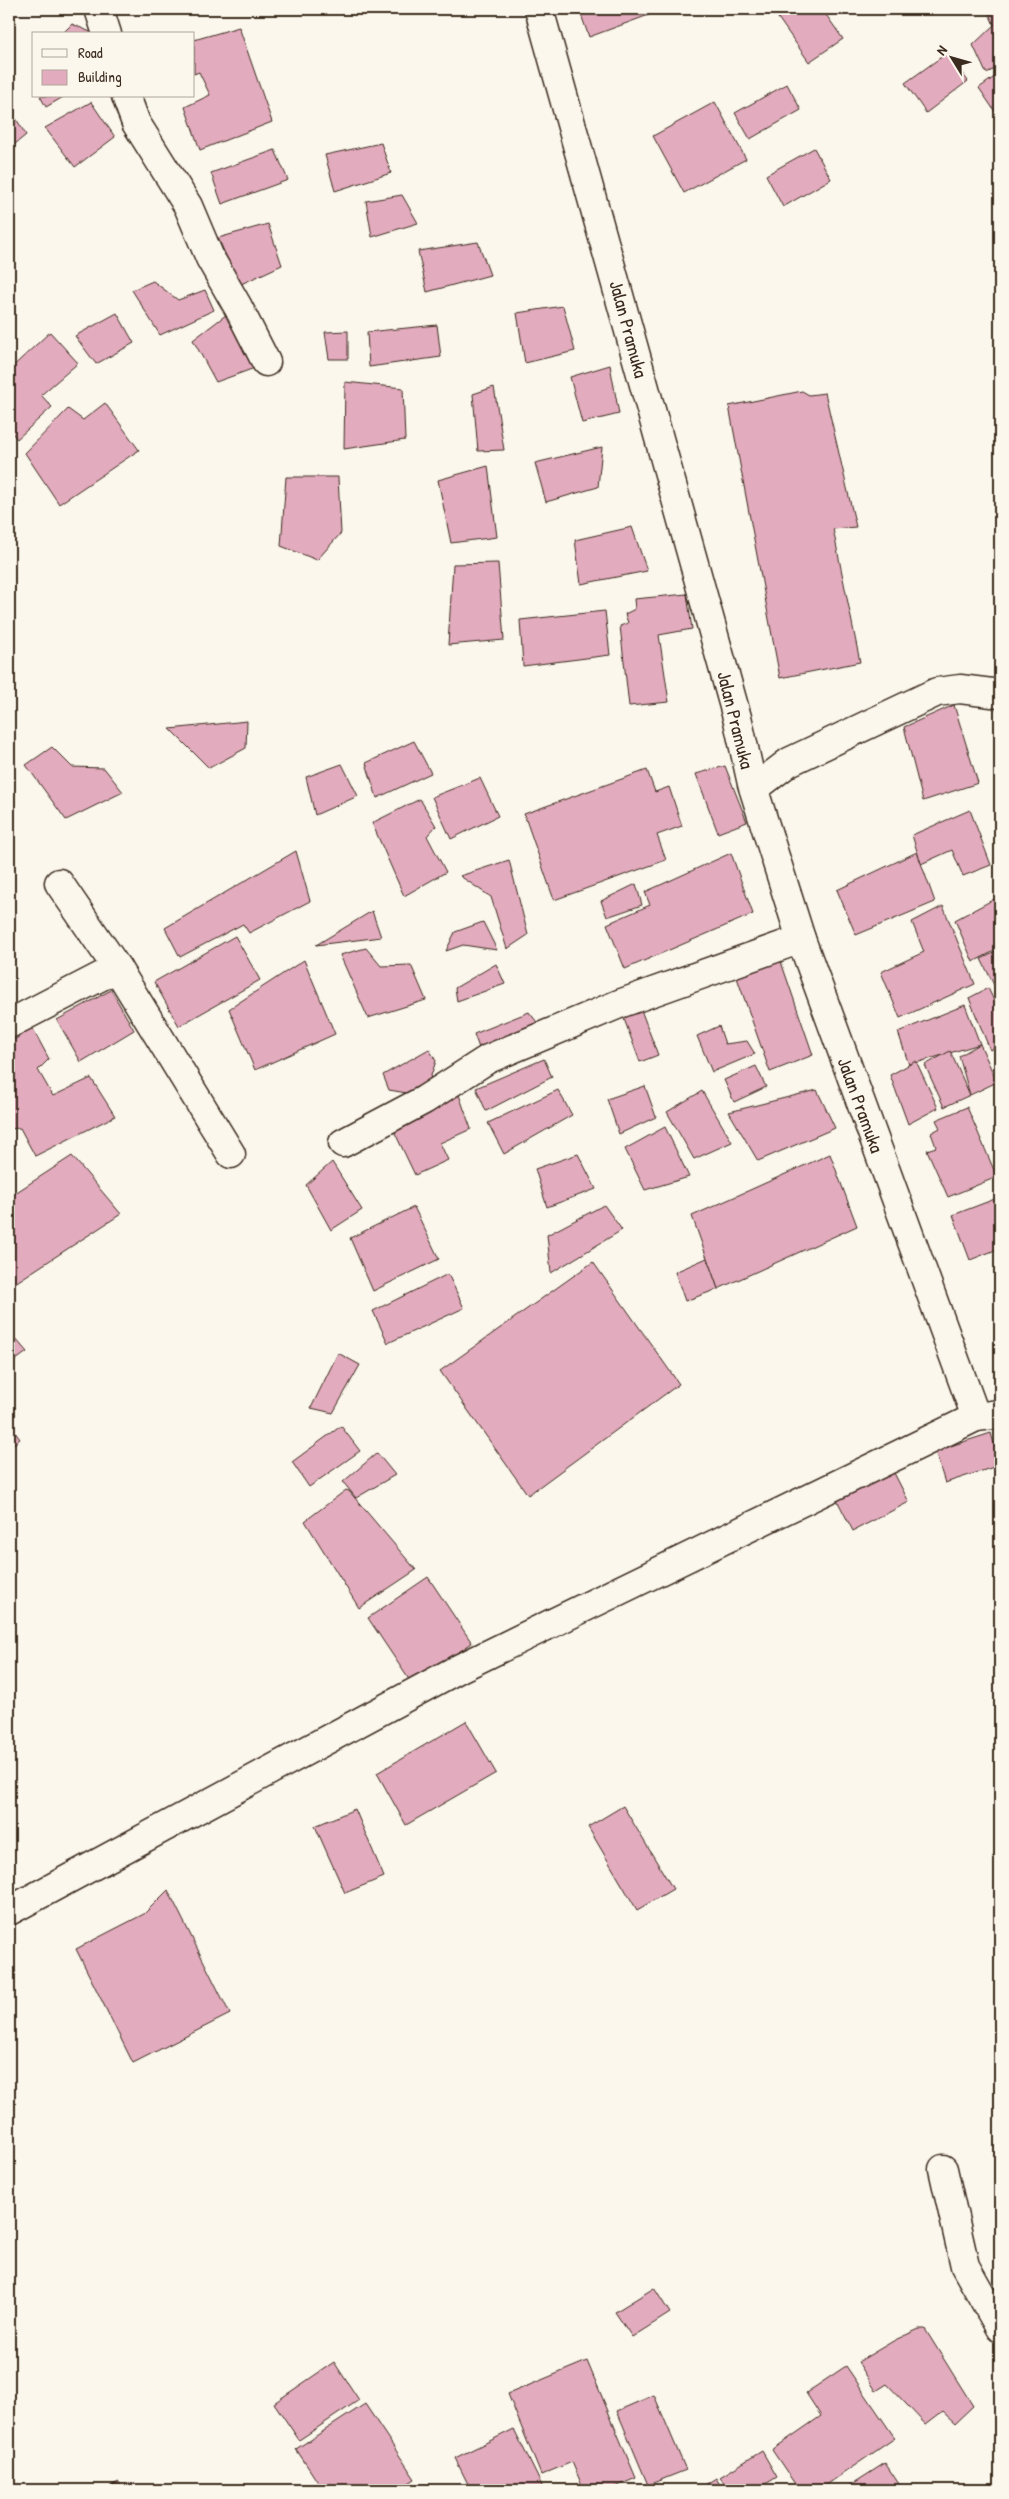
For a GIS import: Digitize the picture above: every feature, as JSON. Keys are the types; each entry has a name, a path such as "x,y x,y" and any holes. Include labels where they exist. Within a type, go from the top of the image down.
{"street":[{"path":"99,9 106,32"},
{"name":"Jalan Pramuka","path":"539,9 738,721 754,789 801,939 988,1415"},
{"path":"127,98 136,123 188,206 210,258 266,362"},
{"path":"754,789 789,762 937,692 960,689 1000,694"},
{"path":"59,883 117,968 231,1154"},
{"path":"343,1144 424,1100 488,1059 619,1004 801,939"},
{"path":"9,1024 117,968"},
{"path":"9,1911 460,1668 988,1415"},
{"path":"943,2169 965,2266 1000,2328"}],"building":[{"path":"579,9 665,9 589,37"},
{"path":"781,9 822,9 843,39 809,62 776,15"},
{"path":"987,9 1000,9 1000,67 986,73 973,45 994,25"},
{"path":"72,24 90,32 64,32"},
{"path":"239,27 272,122 200,150 185,107 210,95 199,72 195,74 195,40"},
{"path":"947,53 968,81 926,113 905,83"},
{"path":"1000,73 1000,119 979,88"},
{"path":"787,84 801,110 750,139 735,113"},
{"path":"41,98 62,98 46,107"},
{"path":"91,102 115,137 75,167 45,128"},
{"path":"715,102 746,159 684,193 653,136"},
{"path":"9,107 26,135 9,149"},
{"path":"381,143 391,173 335,191 325,155"},
{"path":"814,148 831,179 783,207 766,175"},
{"path":"275,150 288,180 222,204 211,173"},
{"path":"402,195 418,223 372,237 366,201"},
{"path":"268,224 282,265 239,285 218,238"},
{"path":"478,242 490,275 427,292 418,251"},
{"path":"153,281 178,300 205,290 214,310 160,335 132,290"},
{"path":"563,306 575,351 525,363 517,313"},
{"path":"235,308 263,365 216,382 193,340"},
{"path":"117,313 134,343 96,364 75,336"},
{"path":"437,325 441,357 369,367 367,332"},
{"path":"348,331 348,359 329,359 325,332"},
{"path":"50,332 78,363 41,395 52,407 17,439 9,429 9,370"},
{"path":"610,365 619,414 582,423 570,377"},
{"path":"345,382 403,388 405,440 344,449"},
{"path":"494,387 504,450 478,451 473,394"},
{"path":"802,391 809,395 825,393 856,527 833,529 860,662 780,678 729,406"},
{"path":"105,403 139,450 59,504 25,453 68,409 83,420"},
{"path":"602,447 598,487 546,502 535,463"},
{"path":"488,466 497,537 451,543 438,480"},
{"path":"286,477 338,477 341,533 317,560 281,546"},
{"path":"632,527 647,571 581,584 575,540"},
{"path":"498,563 504,640 448,645 453,564"},
{"path":"687,594 692,629 659,635 669,702 629,706 620,626 628,623 625,614 635,609 634,599"},
{"path":"605,611 610,655 523,666 520,620"},
{"path":"954,705 978,783 923,801 904,727"},
{"path":"247,721 246,748 209,768 170,729"},
{"path":"414,741 431,773 377,798 366,763"},
{"path":"52,747 72,767 104,768 123,792 66,820 26,765"},
{"path":"342,764 358,796 315,815 306,777"},
{"path":"725,766 747,822 718,833 696,774"},
{"path":"647,770 655,792 669,787 682,826 657,835 666,860 554,900 524,814"},
{"path":"480,778 498,816 451,839 432,797"},
{"path":"420,799 436,826 427,836 446,872 404,896 372,823"},
{"path":"970,810 991,865 963,876 952,850 921,864 912,835"},
{"path":"296,851 310,901 249,933 243,924 180,957 165,928"},
{"path":"917,852 935,902 856,935 837,890"},
{"path":"731,853 753,914 625,969 607,924 650,905 645,892"},
{"path":"509,860 528,935 507,949 491,897 460,876"},
{"path":"636,884 642,905 607,917 601,901"},
{"path":"1000,896 1000,948 973,962 955,920"},
{"path":"943,906 975,984 900,1018 881,972 924,952 912,922"},
{"path":"372,911 381,937 316,945"},
{"path":"483,922 497,950 463,945 446,951 455,932"},
{"path":"235,936 260,980 179,1026 154,982"},
{"path":"366,948 381,966 411,965 426,1000 368,1018 340,955"},
{"path":"1000,950 1000,997 981,959"},
{"path":"779,956 813,1055 770,1072 735,972"},
{"path":"304,960 335,1034 255,1070 229,1009"},
{"path":"496,964 505,984 457,1001 455,988"},
{"path":"988,988 1000,1013 1000,1046 990,1050 969,998"},
{"path":"111,990 134,1030 81,1062 57,1020"},
{"path":"638,1002 658,1055 640,1062 620,1008"},
{"path":"965,1005 980,1044 909,1065 898,1032"},
{"path":"529,1012 540,1026 479,1048 474,1034"},
{"path":"719,1026 725,1044 747,1041 755,1054 712,1072 697,1036"},
{"path":"32,1027 49,1059 38,1070 53,1096 91,1078 115,1116 35,1156 20,1128 9,1129 9,1044"},
{"path":"980,1044 997,1082 970,1095 959,1056"},
{"path":"429,1049 436,1061 424,1096 389,1090 383,1075"},
{"path":"950,1051 970,1095 944,1107 925,1065"},
{"path":"544,1059 552,1077 486,1111 476,1088"},
{"path":"916,1061 938,1108 908,1124 890,1075"},
{"path":"756,1066 766,1087 734,1102 724,1080"},
{"path":"645,1086 656,1117 619,1134 607,1099"},
{"path":"558,1090 572,1115 504,1154 488,1123"},
{"path":"817,1090 835,1128 758,1161 729,1112"},
{"path":"702,1091 732,1142 694,1159 667,1112"},
{"path":"458,1092 471,1129 440,1143 448,1160 415,1175 394,1131"},
{"path":"967,1107 997,1177 948,1197 927,1150 936,1147 931,1133 940,1128 936,1120"},
{"path":"665,1127 689,1177 645,1190 625,1149"},
{"path":"578,1154 596,1189 547,1207 535,1169"},
{"path":"830,1154 857,1226 718,1289 692,1216"},
{"path":"72,1156 121,1214 9,1287 9,1197"},
{"path":"332,1162 362,1210 331,1230 306,1185"},
{"path":"1000,1197 1000,1254 998,1249 970,1260 953,1215"},
{"path":"604,1205 622,1230 551,1273 547,1235"},
{"path":"414,1207 439,1259 373,1291 350,1238"},
{"path":"707,1258 718,1289 685,1301 675,1272"},
{"path":"593,1262 679,1384 528,1495 440,1371"},
{"path":"448,1274 464,1308 388,1343 373,1311"},
{"path":"9,1331 27,1352 9,1365"},
{"path":"338,1353 360,1365 333,1413 311,1408"},
{"path":"9,1424 20,1439 9,1448"},
{"path":"341,1426 360,1451 309,1487 292,1462"},
{"path":"991,1433 1000,1465 945,1483 935,1451"},
{"path":"377,1453 395,1475 356,1498 343,1482"},
{"path":"893,1471 909,1502 853,1531 837,1500"},
{"path":"346,1490 349,1491 416,1570 359,1608 305,1521"},
{"path":"428,1577 472,1643 412,1684 368,1618"},
{"path":"466,1721 496,1773 406,1825 377,1773"},
{"path":"623,1806 673,1889 637,1910 588,1827"},
{"path":"355,1809 384,1877 345,1893 315,1826"},
{"path":"168,1890 230,2014 133,2063 76,1949 144,1914"},
{"path":"654,2288 670,2313 632,2337 615,2312"},
{"path":"919,2329 925,2329 973,2406 955,2423 943,2412 926,2425 887,2384 876,2391 858,2362 895,2340"},
{"path":"587,2361 636,2478 608,2490 584,2490 572,2462 541,2475 508,2394"},
{"path":"334,2362 359,2400 299,2440 274,2403"},
{"path":"846,2366 895,2438 819,2490 799,2490 772,2450 821,2416 806,2393"},
{"path":"654,2395 686,2470 648,2485 617,2411"},
{"path":"365,2404 415,2479 398,2490 323,2490 296,2449"},
{"path":"514,2429 544,2490 471,2490 455,2458"},
{"path":"762,2451 777,2477 756,2490 728,2490 720,2477"},
{"path":"885,2463 903,2490 843,2490"},
{"path":"716,2478 723,2490 697,2490"},
{"path":"119,2482 123,2490 102,2490"}]}
